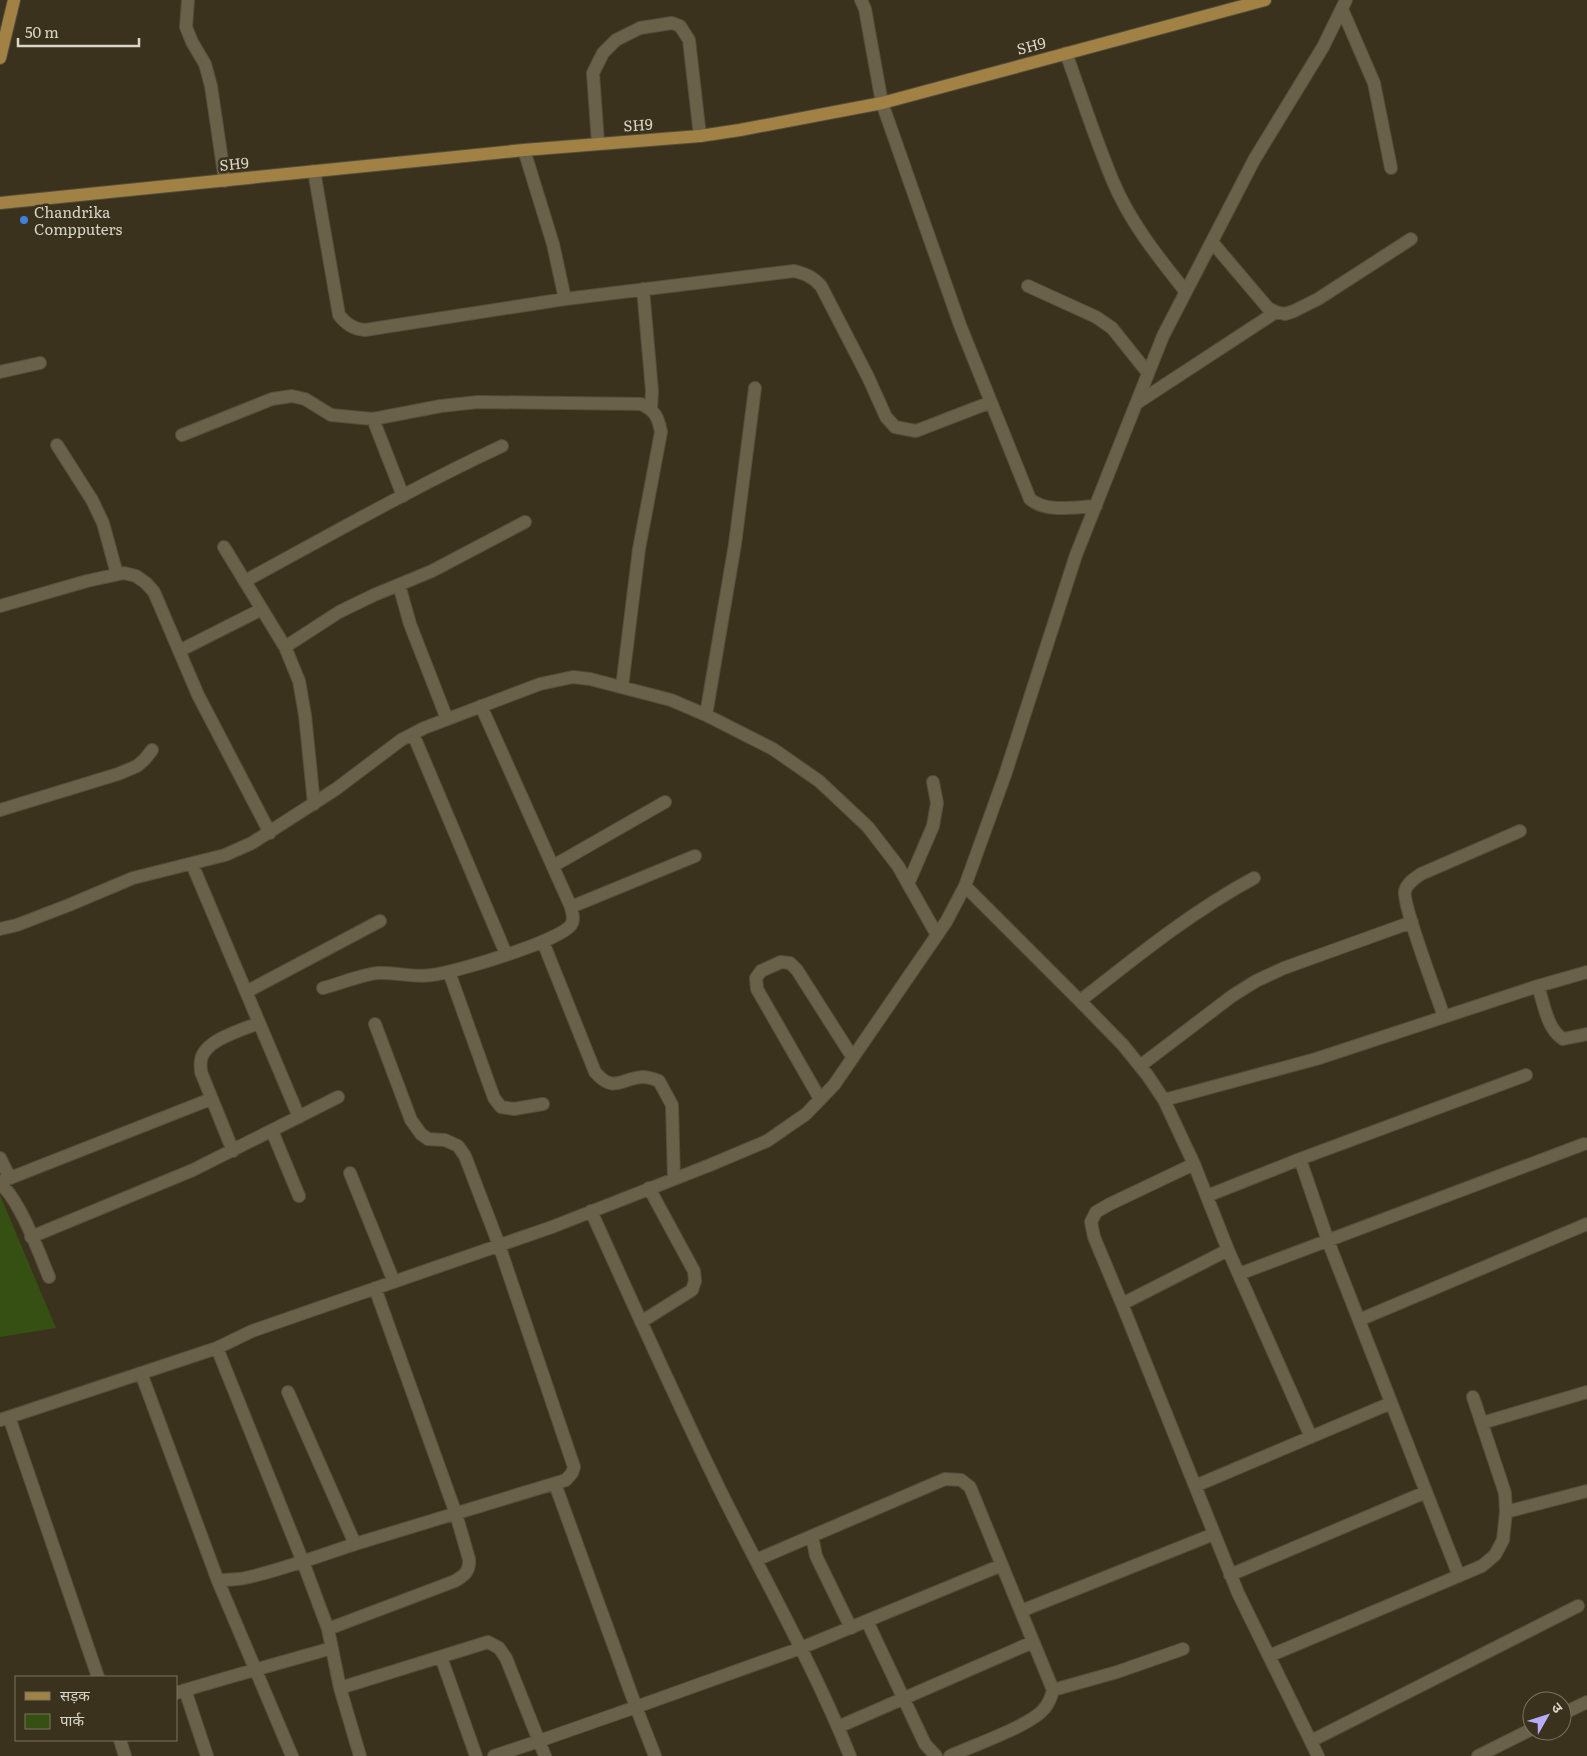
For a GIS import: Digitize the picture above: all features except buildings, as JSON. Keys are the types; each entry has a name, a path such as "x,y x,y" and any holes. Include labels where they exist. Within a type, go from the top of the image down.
{"main road":[{"path":"0,56 14,0"},
{"name":"SH9","path":"0,203 225,181 314,170 598,143 700,136 740,130 882,103 1265,0"}],"street":[{"path":"188,0 186,27 192,42 205,64 211,86 225,181"},
{"path":"861,0 865,9 882,103 960,325 1030,499 1044,508 1096,506"},
{"path":"1344,4 1374,83 1390,168"},
{"path":"98,1676 5,1418 217,1348 252,1332 499,1245 674,1179 767,1141 806,1114 834,1085 937,935 965,886 1005,776 1076,555 1163,336 1254,160 1323,47 1344,4"},
{"path":"598,143 593,73 603,53 616,40 640,28 672,23 680,26 689,40 700,136"},
{"path":"1066,53 1112,180 1135,223 1164,265 1186,292"},
{"path":"524,150 553,244 565,299"},
{"path":"314,170 339,315 344,322 355,329 365,330 565,299 794,271 815,279 821,286 864,368 886,417 895,427 916,431 991,402"},
{"path":"1212,242 1268,308 1285,314 1318,299 1411,239"},
{"path":"1028,286 1096,317 1112,328 1148,372"},
{"path":"643,289 652,391 651,409"},
{"path":"1136,403 1276,312"},
{"path":"0,372 40,363"},
{"path":"706,715 735,544 755,388"},
{"path":"182,435 272,399 292,396 305,399 331,415 373,419 441,406 478,402 641,404 651,409 659,418 661,432 639,549 622,687"},
{"path":"373,419 403,496"},
{"path":"57,445 92,500 103,523 117,574"},
{"path":"244,581 403,496 502,446"},
{"path":"285,647 339,612 432,571 525,522"},
{"path":"224,547 285,647 299,681 304,706 314,804"},
{"path":"0,606 117,574 124,573 136,576 154,592 198,695 270,833"},
{"path":"399,585 410,624 447,719"},
{"path":"179,651 262,609"},
{"path":"0,929 17,925 133,878 166,868 192,864 225,855 270,833 336,790 401,740 447,719 540,684 573,677 590,679 671,700 706,715 773,749 819,782 868,827 898,866 937,935"},
{"path":"323,988 377,973 432,976 448,972 543,942 561,934 570,925 573,918 570,907 481,706"},
{"path":"413,734 506,954"},
{"path":"0,810 118,774 137,766 145,760 152,750"},
{"path":"908,884 933,826 937,803 934,782"},
{"path":"553,866 665,802"},
{"path":"1444,1017 1406,903 1406,891 1412,881 1421,874 1520,831"},
{"path":"570,907 695,856"},
{"path":"192,864 300,1117"},
{"path":"1080,1001 1163,936 1201,909 1254,878"},
{"path":"965,886 1123,1045 1164,1100 1194,1164 1238,1274 1311,1437"},
{"path":"246,992 380,921"},
{"path":"1140,1066 1232,996 1256,981 1284,968 1412,922"},
{"path":"543,942 595,1072 603,1081 610,1083 643,1077 659,1080 665,1089 672,1105 674,1179"},
{"path":"820,1099 757,989 756,978 761,971 781,962 790,963 797,970 853,1058"},
{"path":"448,972 494,1098 501,1106 514,1109 543,1104"},
{"path":"1164,1100 1316,1059 1538,986 1587,972"},
{"path":"1538,986 1552,1028 1556,1034 1563,1039 1587,1034"},
{"path":"233,1151 201,1072 200,1059 216,1040 259,1023"},
{"path":"218,1582 229,1578 243,1579 303,1562 355,1544 555,1484 566,1480 572,1473 574,1466 499,1245 465,1156 458,1146 445,1140 428,1139 421,1134 410,1120 375,1024"},
{"path":"1207,1196 1526,1074"},
{"path":"31,1237 193,1170 338,1097"},
{"path":"3,1182 212,1099"},
{"path":"272,1131 299,1196"},
{"path":"1238,1274 1584,1144"},
{"path":"0,1158 3,1182 16,1203 49,1277"},
{"path":"1300,1159 1328,1241 1459,1576"},
{"path":"1194,1164 1096,1212 1091,1222 1094,1237 1238,1593 1318,1756"},
{"path":"350,1173 394,1282"},
{"path":"641,1322 692,1290 695,1281 694,1271 649,1188"},
{"path":"591,1211 720,1490 801,1648 850,1756"},
{"path":"1359,1320 1587,1224"},
{"path":"1122,1304 1228,1250"},
{"path":"328,1629 455,1581 465,1575 470,1567 456,1514 375,1288"},
{"path":"217,1348 328,1629 340,1688 360,1756"},
{"path":"141,1373 218,1582 292,1756"},
{"path":"288,1392 355,1544"},
{"path":"1482,1423 1587,1392"},
{"path":"1269,1656 1482,1566 1495,1555 1503,1540 1506,1512 1505,1493 1473,1397"},
{"path":"1195,1486 1392,1403"},
{"path":"756,1560 945,1479 961,1480 970,1487 1053,1690 1050,1701 1042,1712 1025,1723 950,1756"},
{"path":"555,1484 655,1756"},
{"path":"1506,1512 1587,1491"},
{"path":"1230,1574 1426,1492"},
{"path":"1021,1611 1214,1534"},
{"path":"812,1536 816,1556 851,1628"},
{"path":"494,1756 539,1742 801,1648 1002,1565"},
{"path":"1311,1741 1578,1606"},
{"path":"867,1621 926,1744 936,1756"},
{"path":"340,1688 488,1642 499,1648 506,1658 545,1756"},
{"path":"838,1728 1033,1642"},
{"path":"207,1756 180,1692 332,1648"},
{"path":"1053,1690 1117,1672 1182,1649"},
{"path":"441,1657 476,1756"},
{"path":"1572,1709 1587,1702"},
{"path":"1478,1756 1522,1734"},
{"path":"120,1741 125,1756"}],"green space":[{"path":"0,1195 56,1328 0,1337"}],"place":[{"name":"Chandrika Compputers","path":"24,220"}]}
